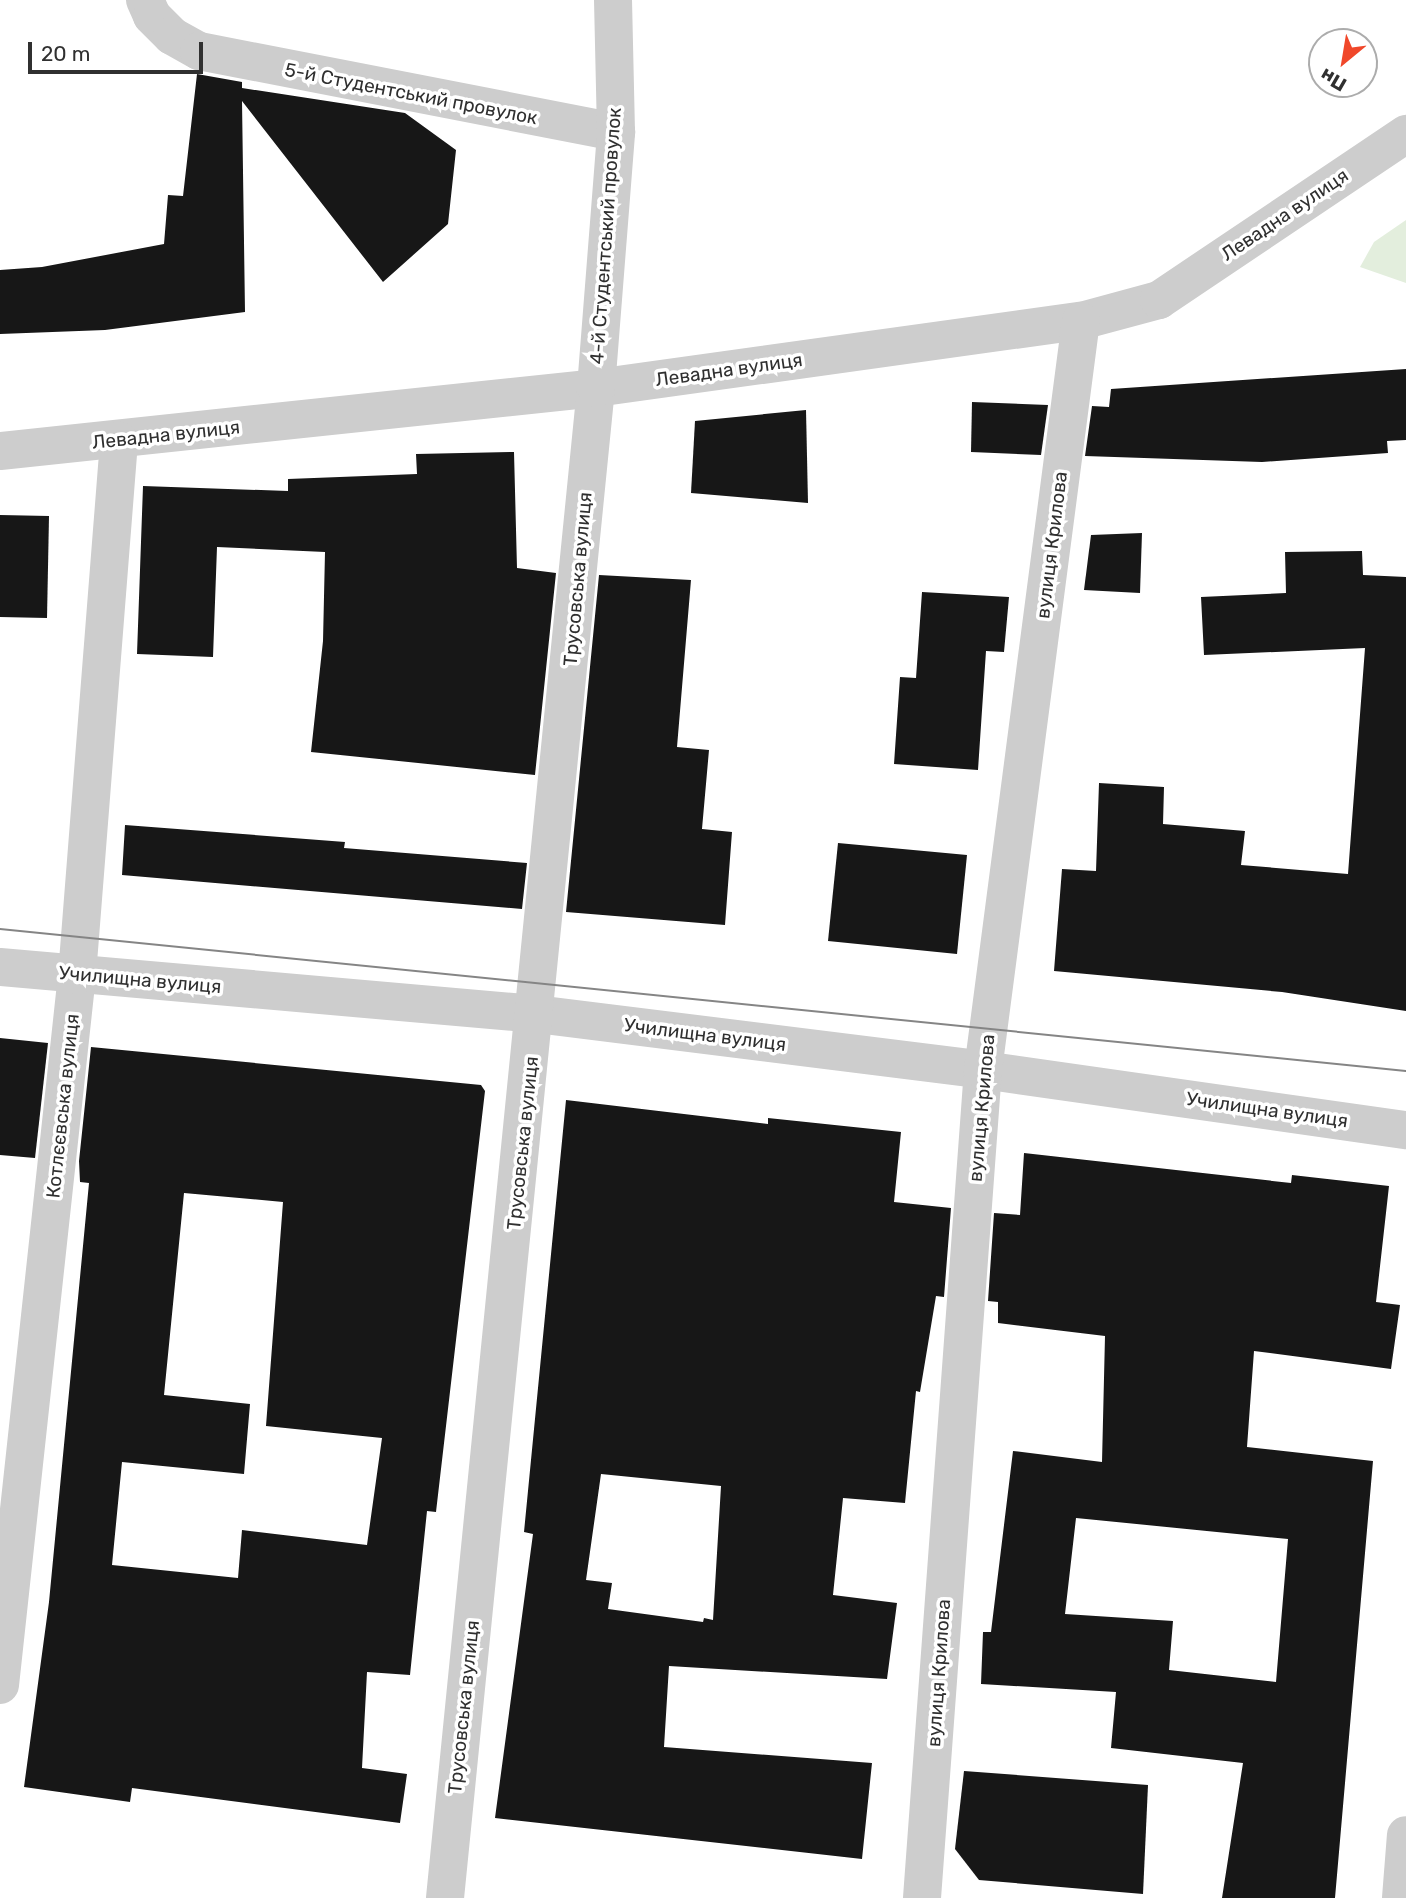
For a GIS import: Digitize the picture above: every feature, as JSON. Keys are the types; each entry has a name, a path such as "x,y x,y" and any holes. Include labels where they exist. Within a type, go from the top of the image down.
{"street":[{"name":"5-й Студентський провулок","path":"145,0 152,16 172,36 200,51 616,132"},
{"name":"4-й Студентський провулок","path":"596,388 616,132 612,0"},
{"name":"Левадна вулиця","path":"0,451 119,441 596,388 1081,321 1159,300 1406,134"},
{"name":"вулиця Крилова","path":"922,1898 983,1070 1081,321"},
{"name":"Трусовська вулиця","path":"445,1898 536,1014 596,388"},
{"name":"Котлєєвська вулиця","path":"0,1685 78,975 119,441"},
{"name":"Училищна вулиця","path":"0,968 536,1014 983,1070 1406,1130"},
{"path":"1401,1898 1406,1835"}],"green space":[{"path":"1406,220 1406,283 1360,267 1374,242"}],"building":[{"path":"197,74 242,82 242,88 405,113 456,150 448,224 383,282 242,101 245,312 105,330 0,334 0,270 42,267 164,244 168,195 183,196"},
{"path":"1406,369 1406,440 1387,441 1388,453 1262,462 1085,456 1092,406 1109,407 1111,389"},
{"path":"972,402 1048,405 1041,455 971,452"},
{"path":"806,410 808,503 691,493 695,421"},
{"path":"514,452 517,568 556,573 535,775 311,752 323,641 325,552 217,547 213,657 137,654 143,486 288,491 288,479 417,474 416,454"},
{"path":"0,515 49,516 47,618 0,617"},
{"path":"1142,533 1140,593 1084,590 1091,535"},
{"path":"1362,551 1363,575 1406,577 1406,1011 1282,992 1054,971 1062,869 1096,871 1099,783 1164,787 1163,824 1245,831 1241,865 1348,874 1365,648 1204,655 1201,597 1286,593 1285,552"},
{"path":"599,575 691,580 677,747 709,750 702,829 732,832 725,925 566,912"},
{"path":"922,592 1009,597 1004,652 986,651 978,770 894,764 900,677 916,678"},
{"path":"125,825 345,842 344,848 527,863 522,909 122,875"},
{"path":"838,843 967,855 957,954 828,941"},
{"path":"0,1038 48,1043 35,1158 0,1155"},
{"path":"91,1047 481,1085 485,1091 436,1512 427,1511 410,1675 367,1672 362,1768 407,1774 400,1823 132,1788 130,1802 24,1787 49,1602 89,1183 80,1182 79,1161","holes":["184,1193 283,1202 266,1426 382,1438 367,1545 242,1530 238,1578 112,1565 122,1462 244,1474 250,1404 164,1395"]},
{"path":"566,1100 768,1124 768,1118 901,1132 894,1202 951,1208 944,1297 936,1296 920,1392 916,1391 905,1503 843,1498 833,1595 897,1603 887,1679 669,1666 664,1747 872,1763 862,1859 495,1818 533,1534 524,1532","holes":["601,1474 721,1486 713,1620 704,1618 703,1622 608,1609 612,1583 586,1580"]},
{"path":"1024,1153 1291,1183 1292,1175 1389,1186 1376,1302 1400,1305 1391,1369 1254,1351 1247,1447 1373,1461 1335,1898 1222,1898 1243,1763 1111,1748 1116,1692 981,1684 983,1632 991,1632 1013,1451 1102,1462 1105,1336 998,1323 998,1302 988,1301 994,1213 1020,1215","holes":["1076,1518 1288,1539 1276,1682 1169,1670 1173,1621 1065,1614"]},
{"path":"964,1771 1148,1785 1143,1894 979,1880 955,1849"}],"tram line":[{"path":"0,929 1406,1071"}]}
